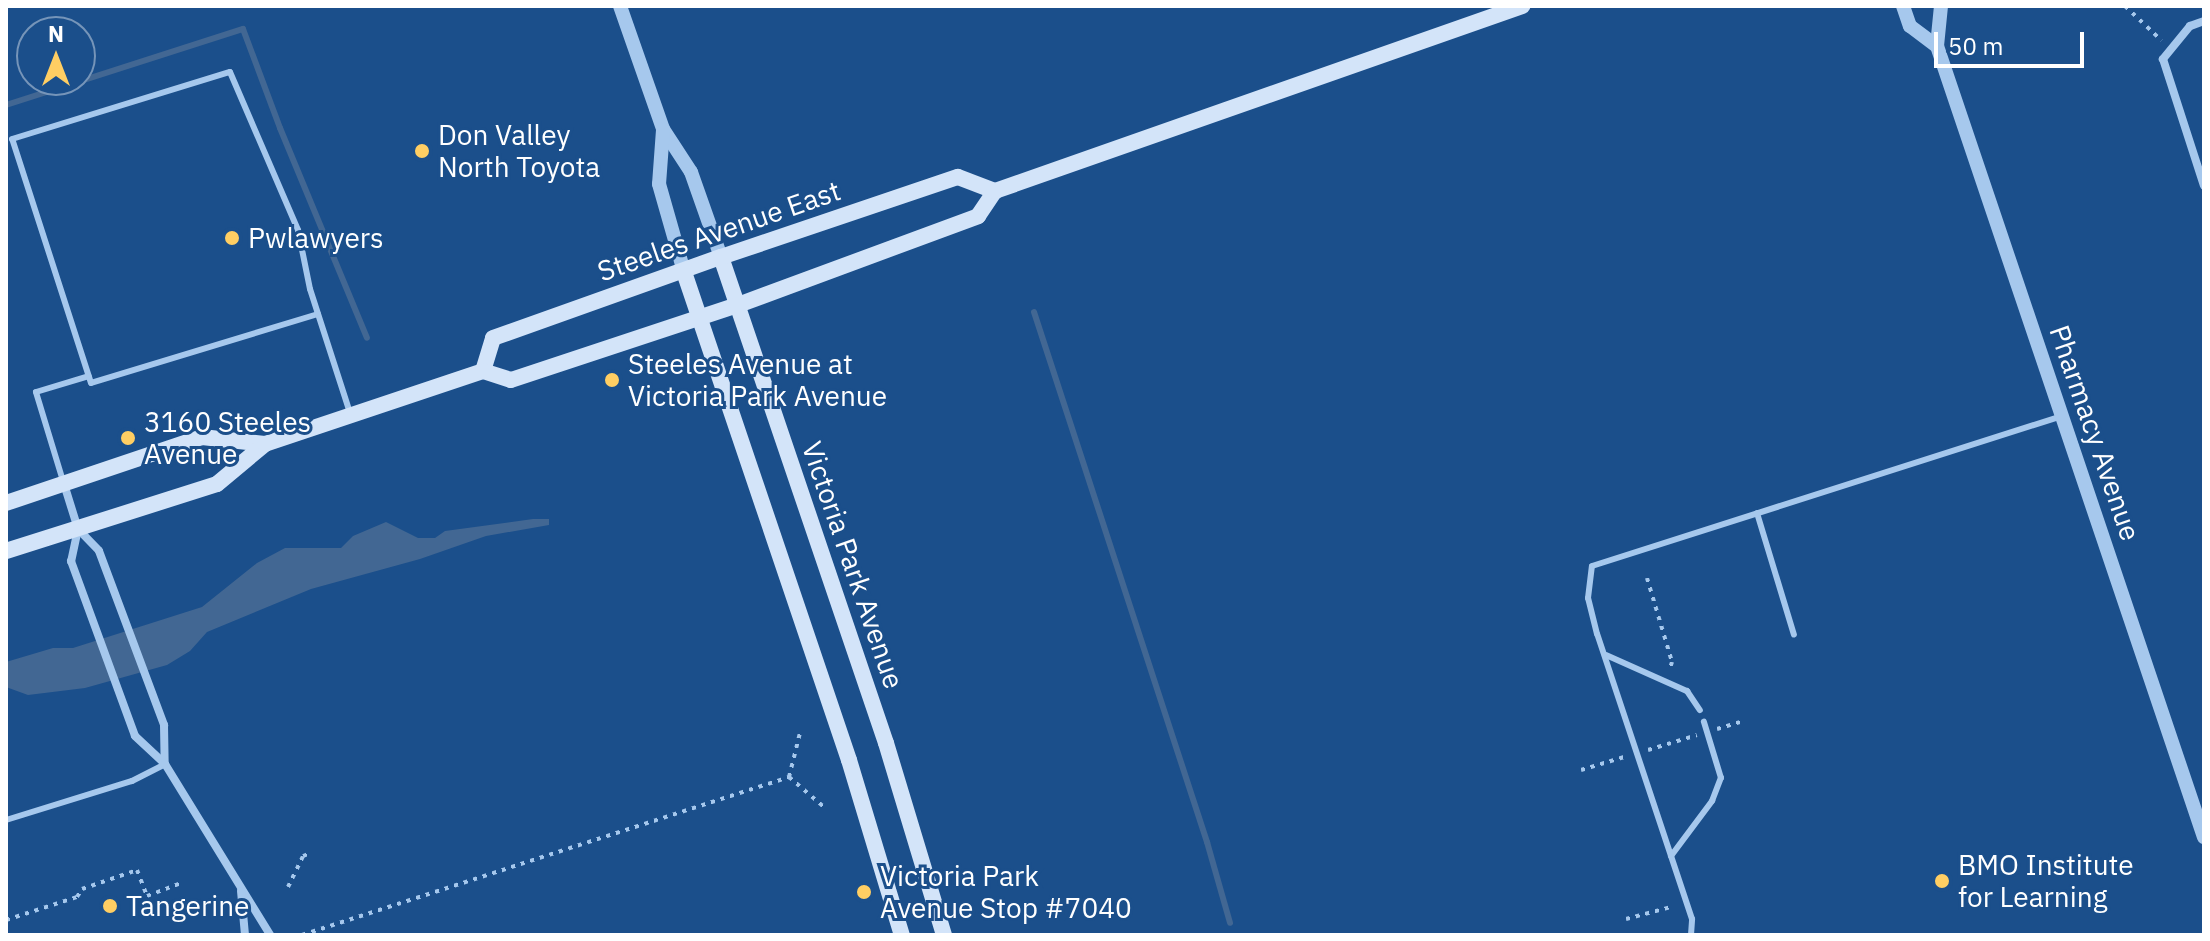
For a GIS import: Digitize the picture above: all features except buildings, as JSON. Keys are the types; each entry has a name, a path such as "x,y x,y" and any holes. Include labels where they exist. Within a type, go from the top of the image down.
{"main road":[{"path":"6,551 217,484 265,444 483,371 511,380 738,305 978,216 995,191 1522,6"},
{"name":"Steeles Avenue East","path":"483,371 493,338 721,257 958,177 995,191"},
{"name":"Victoria Park Avenue","path":"721,257 886,743 944,935"},
{"name":"Victoria Park Avenue","path":"684,272 849,760 902,935"},
{"path":"6,503 202,437 265,444"}],"street":[{"name":"Victoria Park Avenue","path":"620,6 663,129 691,172 721,257"},
{"name":"Pharmacy Avenue","path":"1903,6 1910,26 1937,46"},
{"name":"Pharmacy Avenue","path":"1941,6 1937,46 2204,837"},
{"path":"2204,21 2190,26 2169,47 2163,59 2164,71 2204,186"},
{"name":"Victoria Park Avenue","path":"663,129 659,184 684,272"},
{"path":"64,484 78,529 99,551 164,725 165,764"},
{"path":"78,529 71,561 135,736 165,764 270,935"},
{"path":"240,886 245,935"}],"lane":[{"path":"318,314 91,383 12,139 230,72 298,230 318,314 351,416"},
{"path":"6,150 15,147"},
{"path":"64,484 36,392 89,376"},
{"path":"1691,935 1692,919 1588,598 1592,566 2063,416"},
{"path":"1757,513 1794,635"},
{"path":"1606,655 1687,691 1700,710"},
{"path":"1671,856 1712,801 1721,778 1704,722"},
{"path":"6,820 132,781 165,764"}],"path":[{"path":"2125,6 2169,47"},
{"path":"1647,578 1672,662 1670,668"},
{"path":"1709,732 1744,721"},
{"path":"789,777 800,733"},
{"path":"789,777 825,808"},
{"path":"302,935 789,777"},
{"path":"288,887 303,856 311,853"},
{"path":"6,920 77,897 82,889 137,870 147,896 183,882"},
{"path":"1626,919 1671,907"}],"water":[{"path":"549,519 549,525 486,536 420,559 311,589 207,632 190,651 167,665 85,688 28,695 6,687 6,662 53,648 73,648 202,607 257,563 285,548 341,548 353,536 386,522 418,538 435,538 445,531"}],"waterway":[{"path":"6,105 243,29 280,128 367,338"},
{"path":"1034,312 1207,842 1230,923"}],"place":[{"name":"Don Valley North Toyota","path":"422,151"},
{"name":"Pwlawyers","path":"232,238"},
{"name":"Steeles Avenue at Victoria Park Avenue","path":"612,380"},
{"name":"3160 Steeles Avenue","path":"128,438"},
{"name":"BMO Institute for Learning","path":"1942,881"},
{"name":"Victoria Park Avenue Stop #7040","path":"864,892"},
{"name":"Tangerine","path":"110,906"}]}
